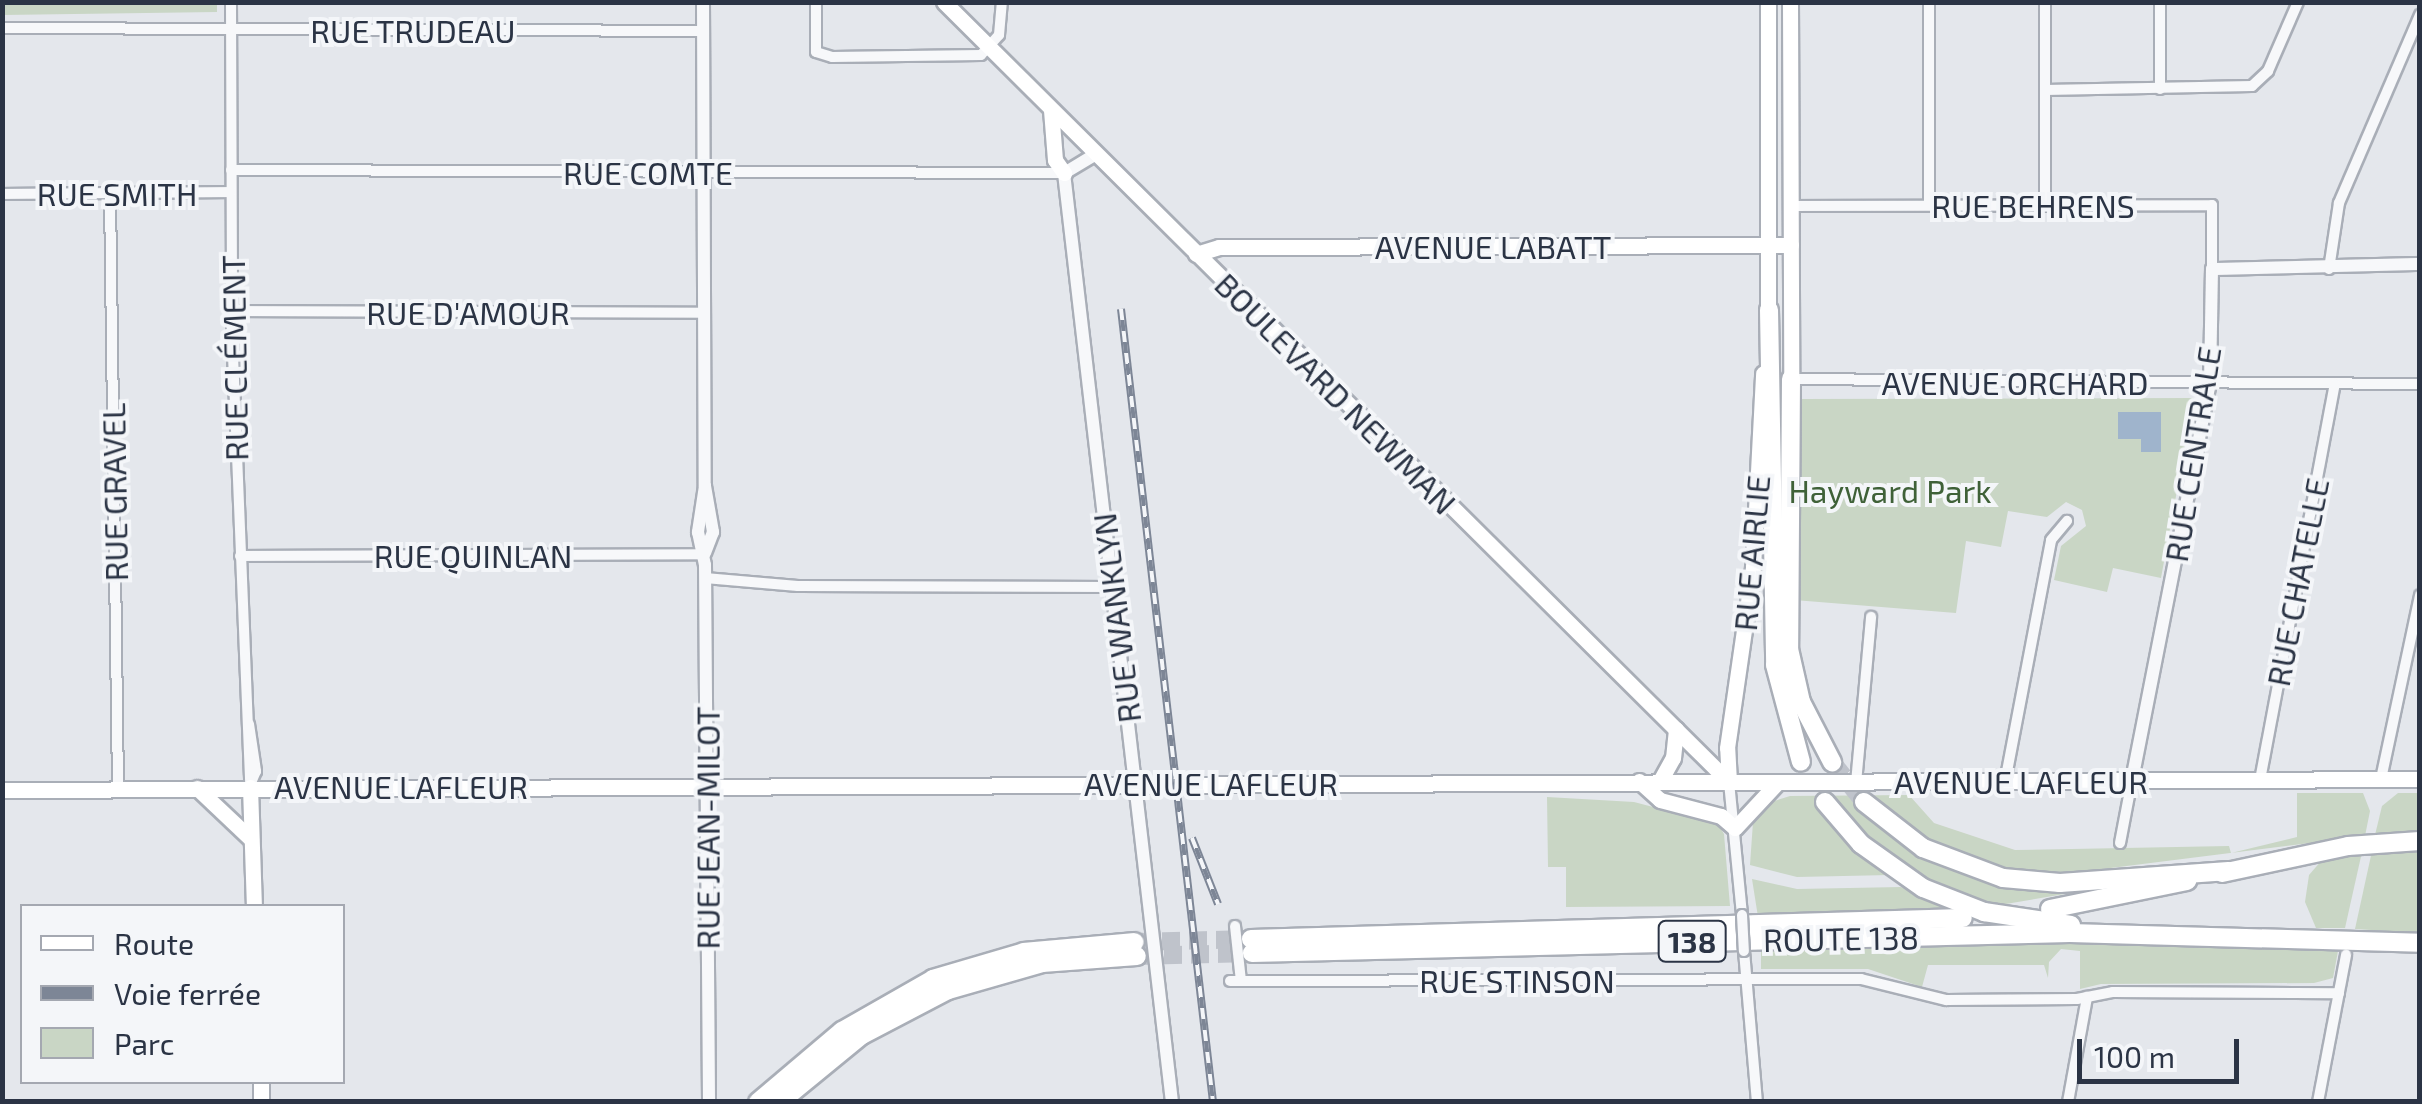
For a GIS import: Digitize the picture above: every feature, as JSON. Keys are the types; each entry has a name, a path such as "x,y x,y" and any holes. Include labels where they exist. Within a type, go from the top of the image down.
{"highway":[{"path":"1770,310 1774,664 1801,762"},
{"path":"1791,379 1788,649 1800,702 1832,762"},
{"path":"1825,802 1877,858 1940,896 1998,916 2131,934"},
{"path":"1864,802 1923,848 2003,878 2060,882 2229,872"},
{"path":"2050,908 2368,844 2420,841"},
{"name":"ROUTE 138","path":"1963,918 1251,946 2131,934"},
{"name":"138","path":"2131,934 2343,948 2361,940 2420,942"},
{"path":"758,1102 842,1030 934,980 1024,952 1136,949 1042,963 948,990 862,1034 780,1102"}],"main road":[{"name":"BOULEVARD NEWMAN","path":"944,2 1729,782"},
{"name":"RUE AIRLIE","path":"1729,782 1726,754 1753,568 1770,310 1768,2"},
{"path":"1790,2 1791,379"},
{"path":"1051,110 1056,160 1064,173"},
{"name":"AVENUE LABATT","path":"1196,254 1219,247 1790,244"},
{"path":"1660,781 1673,758 1676,729"},
{"name":"AVENUE LAFLEUR","path":"2,790 2420,779"},
{"path":"1638,781 1660,800 1708,812 1735,828 1777,783"},
{"name":"RUE CLÉMENT","path":"250,787 254,904"},
{"path":"197,788 252,839"}],"street":[{"name":"RUE CLÉMENT","path":"231,2 232,311 246,713 255,764 250,787"},
{"name":"RUE JEAN-MILOT","path":"704,2 706,486 698,532 705,554 708,1102"},
{"path":"816,2 821,56 968,57 990,48 1002,26 1002,2"},
{"path":"1928,2 1930,205"},
{"path":"2044,2 2045,206"},
{"path":"2160,2 2160,89"},
{"path":"2044,90 2238,89 2258,82 2298,2"},
{"path":"2329,269 2338,203 2420,15"},
{"name":"RUE TRUDEAU","path":"2,28 704,31"},
{"path":"1064,173 1096,154"},
{"name":"RUE COMTE","path":"231,170 1064,173"},
{"name":"RUE WANKLYN","path":"1064,173 1172,1102"},
{"name":"RUE SMITH","path":"2,194 232,192"},
{"name":"RUE GRAVEL","path":"110,193 118,790"},
{"name":"RUE BEHRENS","path":"1790,206 2212,205 2212,269"},
{"path":"2212,269 2420,264"},
{"name":"RUE CENTRALE","path":"2120,843 2210,382 2212,269"},
{"name":"RUE D'AMOUR","path":"232,311 704,313"},
{"name":"AVENUE ORCHARD","path":"1791,379 2420,384"},
{"name":"RUE CHATELLE","path":"2260,780 2335,384"},
{"path":"2005,782 2051,540 2067,522"},
{"name":"RUE QUINLAN","path":"240,556 705,554"},
{"path":"705,578 798,586 1114,587"},
{"path":"2381,779 2420,596"},
{"path":"1856,782 1871,617"},
{"name":"RUE AIRLIE","path":"1729,782 1757,1102"},
{"name":"RUE STINSON","path":"1234,926 1235,981 1868,979 1938,1000 2339,992"},
{"path":"2318,1102 2339,992 2343,948"},
{"path":"2068,1102 2087,997"}],"green space":[{"path":"3,2 217,2 217,12 3,15"},
{"name":"Hayward Park","path":"2194,398 2161,578 2113,568 2107,592 2054,580 2061,546 2086,526 2082,510 2066,502 2047,517 2008,511 2001,547 1966,541 1956,613 1794,600 1801,399"},
{"path":"2297,793 2363,793 2370,811 2365,836 2232,853 2297,837"},
{"path":"2398,793 2419,793 2419,832 2375,835 2382,806"},
{"path":"1909,795 1934,823 2015,850 2229,846 2231,853 2039,877 1972,864 1909,831 1873,802 1858,802 1912,847 1989,880 2050,888 2142,881 1988,907 1910,874 1832,802 1820,801 1890,875 1797,877 1750,865 1753,822 1771,802 1790,796"},
{"path":"1547,797 1634,802 1718,824 1724,834 1730,906 1566,907 1566,867 1548,867"},
{"path":"2419,849 2419,933 2355,929 2372,851"},
{"path":"2362,852 2345,928 2316,928 2305,902 2309,875 2322,860"},
{"path":"1752,879 1797,889 1901,887 1957,910 1758,917"},
{"path":"2072,942 2338,951 2333,978 2314,983 2101,984 2080,989 2080,951 2061,949 2049,962 2048,978 2044,965 1928,965 1922,987 1868,969 1761,969 1761,949"}],"water":[{"path":"2118,412 2161,412 2161,452 2141,452 2141,439 2118,439"}],"tunnel":[{"path":"1832,762 1864,802"},
{"path":"1135,942 1251,939"},
{"path":"1137,956 1252,953"}],"railway":[{"path":"1121,309 1213,1102"},
{"path":"1192,838 1218,904"}]}
